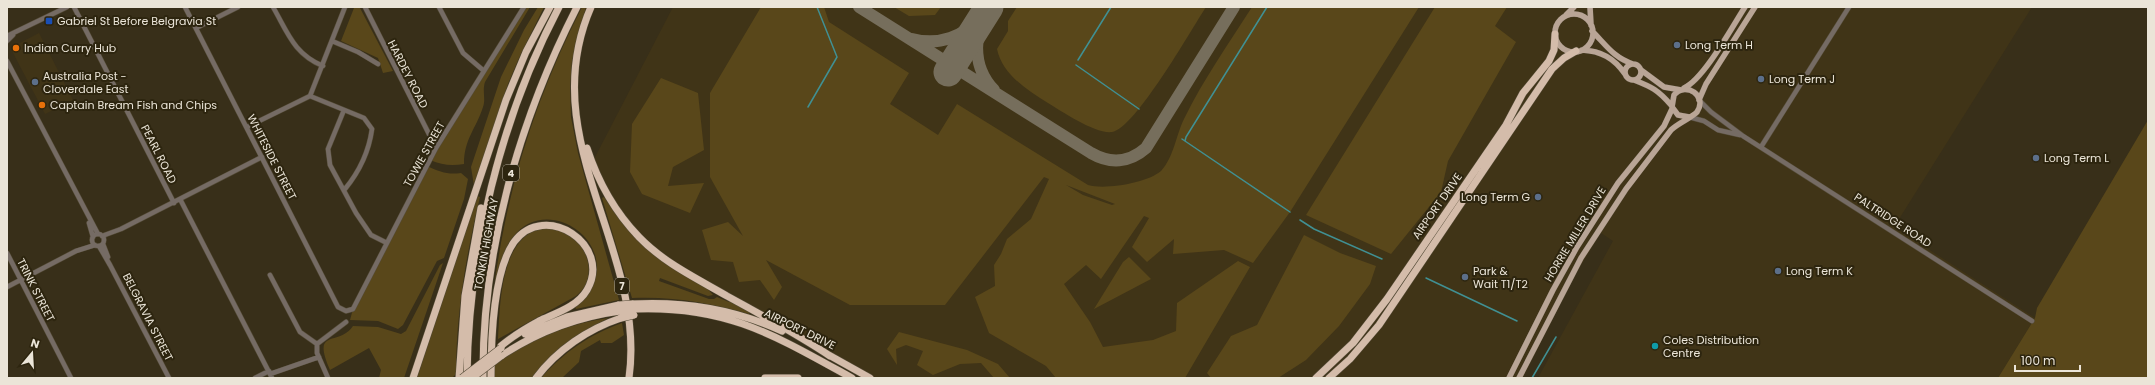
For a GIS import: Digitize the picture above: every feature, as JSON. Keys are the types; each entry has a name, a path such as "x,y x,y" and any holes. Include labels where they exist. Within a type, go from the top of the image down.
{"highway":[{"path":"413,378 506,100 526,52 550,7"},
{"name":"TONKIN HIGHWAY","path":"467,378 472,292 483,219 504,144 537,52 559,7"},
{"name":"TONKIN HIGHWAY","path":"483,378 485,326 492,267 504,200 532,107 559,42 577,7"},
{"path":"591,7 578,50 574,78 574,104 586,147 599,181 621,217 639,238 676,267 800,335 830,356"},
{"name":"AIRPORT DRIVE","path":"1316,378 1353,343 1387,299 1506,125 1523,93 1550,61 1554,50 1555,34"},
{"name":"AIRPORT DRIVE","path":"1329,378 1357,351 1382,320 1552,69 1564,58 1579,51"},
{"path":"460,378 465,296 480,211 508,118 526,73 537,52"},
{"name":"7","path":"574,104 578,134 628,308 631,348 629,378"},
{"path":"491,378 496,299 502,273 510,249 522,234 536,227 553,226 570,231 583,242 591,258 592,274 586,291 570,306 517,334 501,347"},
{"name":"AIRPORT DRIVE","path":"460,378 501,347 542,326 566,317 620,312 662,303 693,305 738,314 775,327 870,378"},
{"path":"472,378 501,356 531,339 559,326 582,319 633,309 679,309 733,320 763,330 852,378"},
{"path":"536,378 557,355 572,343 620,312"},
{"path":"765,378 798,378"}],"main road":[{"path":"1574,7 1557,23 1555,34 1557,41 1562,47 1579,51 1602,53 1617,63 1627,78 1644,83 1658,91 1678,115 1689,117 1696,112 1706,84 1755,7"},
{"path":"1579,51 1589,44 1592,28 1590,7"},
{"path":"1672,107 1674,95 1692,83 1706,68 1745,7"},
{"path":"1566,15 1581,15 1611,53 1622,61 1633,64 1664,87 1693,91 1700,100"},
{"path":"1625,74 1627,67 1633,64"},
{"path":"1634,80 1639,76 1641,70"},
{"name":"HORRIE MILLER DRIVE","path":"1509,378 1553,290 1577,247 1618,183 1664,126 1672,107"},
{"name":"HORRIE MILLER DRIVE","path":"1519,378 1572,274 1605,220 1666,136 1675,125 1689,117"}],"street":[{"path":"7,36 15,34 67,7"},
{"name":"PEARL ROAD","path":"74,7 174,202"},
{"name":"WHITESIDE STREET","path":"185,7 338,307 346,311"},
{"path":"196,28 238,7"},
{"path":"273,7 298,51 308,60 323,66"},
{"path":"247,127 310,96 345,7"},
{"name":"HARDEY ROAD","path":"365,7 436,148"},
{"path":"439,7 463,53 484,71"},
{"name":"TOWIE STREET","path":"346,311 353,309 436,148 524,7"},
{"path":"1761,147 1849,7"},
{"path":"7,41 15,34"},
{"path":"332,41 358,52 378,64"},
{"name":"BELGRAVIA STREET","path":"7,61 169,378"},
{"path":"310,96 364,118 372,129 369,146 352,181 345,189"},
{"name":"PALTRIDGE ROAD","path":"1700,100 1719,118 1744,136 2032,321"},
{"path":"344,110 328,149 330,164 345,189 356,213 371,235 387,243"},
{"name":"PALTRIDGE ROAD","path":"1689,117 1704,122 1721,131 1744,136"},
{"path":"7,286 76,251 100,241 121,228 262,157"},
{"path":"180,199 270,374"},
{"name":"BELGRAVIA STREET","path":"89,219 92,238 100,241"},
{"path":"76,251 92,238 100,241"},
{"name":"TRINK STREET","path":"7,253 70,378"},
{"path":"270,275 300,332 317,344 319,357 328,378"},
{"path":"317,344 346,322"},
{"path":"255,378 319,357"}],"shaded area":[{"path":"524,7 530,7 485,82 484,104 468,141 464,164 447,165 430,160"},
{"path":"538,7 544,7 508,84 474,186 471,167 501,77 524,30"},
{"path":"582,7 586,7 572,61 570,87 571,117 578,153 619,300 576,309 575,307 592,287 597,267 593,249 582,234 566,223 547,220 529,224 513,237 507,247 497,280 495,280 508,208 527,139 551,73"},
{"path":"673,7 2032,7 1894,227 2035,318 1998,378 1538,378 1613,241 1601,233 1575,275 1523,378 870,378 676,267 630,228 592,163"},
{"path":"761,7 824,7 829,22 909,73 890,104 938,135 957,104 1088,185 1105,187 1115,186 1146,179 1161,171 1172,153 1181,125 1191,104 1252,7 1419,7 1290,212 1253,263 1224,250 1173,254 1174,239 1147,262 1132,247 1149,218 1144,216 1101,279 1086,265 1064,284 1090,322 1103,347 1153,340 1176,331 1177,303 1238,261 1250,267 1185,378 1056,378 1046,366 989,333 975,297 995,286 994,265 1001,254 1007,239 1031,219 1049,179 1044,177 945,305 850,305 766,260 782,287 774,300 760,280 739,282 733,262 711,260 702,230 728,222 743,236 710,177 710,93","holes":["1066,185 1115,204 1112,205 1083,195"]},
{"path":"894,7 941,7 935,15 909,16"},
{"path":"1017,7 1206,7 1176,56 1148,97 1122,127 1112,132 1105,132 1079,122 1040,98 1017,81 1004,66 997,49 1008,31 1008,21"},
{"path":"1435,7 1507,7 1495,26 1516,42 1448,161 1441,192 1391,254 1306,215"},
{"path":"354,8 360,8 393,71 383,73 378,58 341,41"},
{"path":"39,33 73,100 45,114 12,51 14,46"},
{"path":"661,78 698,93 704,150 673,167 668,186 704,183 690,213 642,194 630,172 632,124"},
{"path":"2148,120 2148,378 1998,378 2035,318 2037,308"},
{"path":"427,166 452,174 461,173 468,179 464,199 444,258 437,261 403,325 398,329 378,321 350,320 353,309"},
{"path":"477,196 480,197 466,263 460,307 456,352 456,374 452,378 417,378"},
{"path":"604,197 623,224 706,287 713,295 708,296 660,278 659,281 709,299 714,299 717,297 729,302 731,301 751,311 749,314 677,299 632,298 602,198"},
{"path":"551,227 578,239 586,255 589,268 585,286 576,296 498,339 501,297 507,266 513,253 520,241 530,233"},
{"path":"1304,235 1340,253 1376,266 1370,284 1339,326 1306,360 1278,378 1211,378 1207,373 1231,336 1257,325"},
{"path":"1129,257 1151,279 1094,309 1123,262"},
{"path":"443,263 404,378 379,378 381,370 369,348 330,370 325,357 325,343 341,336 353,326 378,327 401,334 406,331 440,265"},
{"path":"608,318 586,331 532,378 494,378 494,365 520,348 548,334 578,324"},
{"path":"622,323 624,335 612,343 601,343 600,340 581,351 579,362 562,378 541,378 559,360 578,345 599,333"},
{"path":"899,332 967,350 998,364 1010,378 994,378 981,363 960,364 933,375 917,365 923,351 906,345 896,349 897,365 887,349"}],"waterway":[{"path":"808,107 837,57 817,7"},
{"path":"1078,60 1111,7"},
{"path":"1185,141 1186,137 1267,7"},
{"path":"1076,65 1139,109"},
{"path":"1182,139 1290,212"},
{"path":"1300,220 1314,229 1382,259"},
{"path":"1426,278 1517,321"},
{"path":"1532,378 1556,337"}],"taxiway":[{"path":"859,7 1091,153 1098,157 1112,160 1133,157 1146,148 1234,7"},
{"path":"985,12 981,22 977,43 979,63 982,72 994,90"},
{"path":"912,39 932,41 950,38 967,29 982,16"}],"runway":[{"path":"948,72 989,7"}],"place":[{"name":"Gabriel St Before Belgravia St","path":"49,21"},
{"name":"Long Term H","path":"1677,45"},
{"name":"Indian Curry Hub","path":"16,48"},
{"name":"Long Term J","path":"1761,79"},
{"name":"Australia Post - Cloverdale East","path":"35,82"},
{"name":"Captain Bream Fish and Chips","path":"42,105"},
{"name":"Long Term L","path":"2036,158"},
{"name":"Long Term G","path":"1538,197"},
{"name":"Long Term K","path":"1778,271"},
{"name":"Park & Wait T1/T2","path":"1465,277"},
{"name":"Coles Distribution Centre","path":"1655,346"}]}
